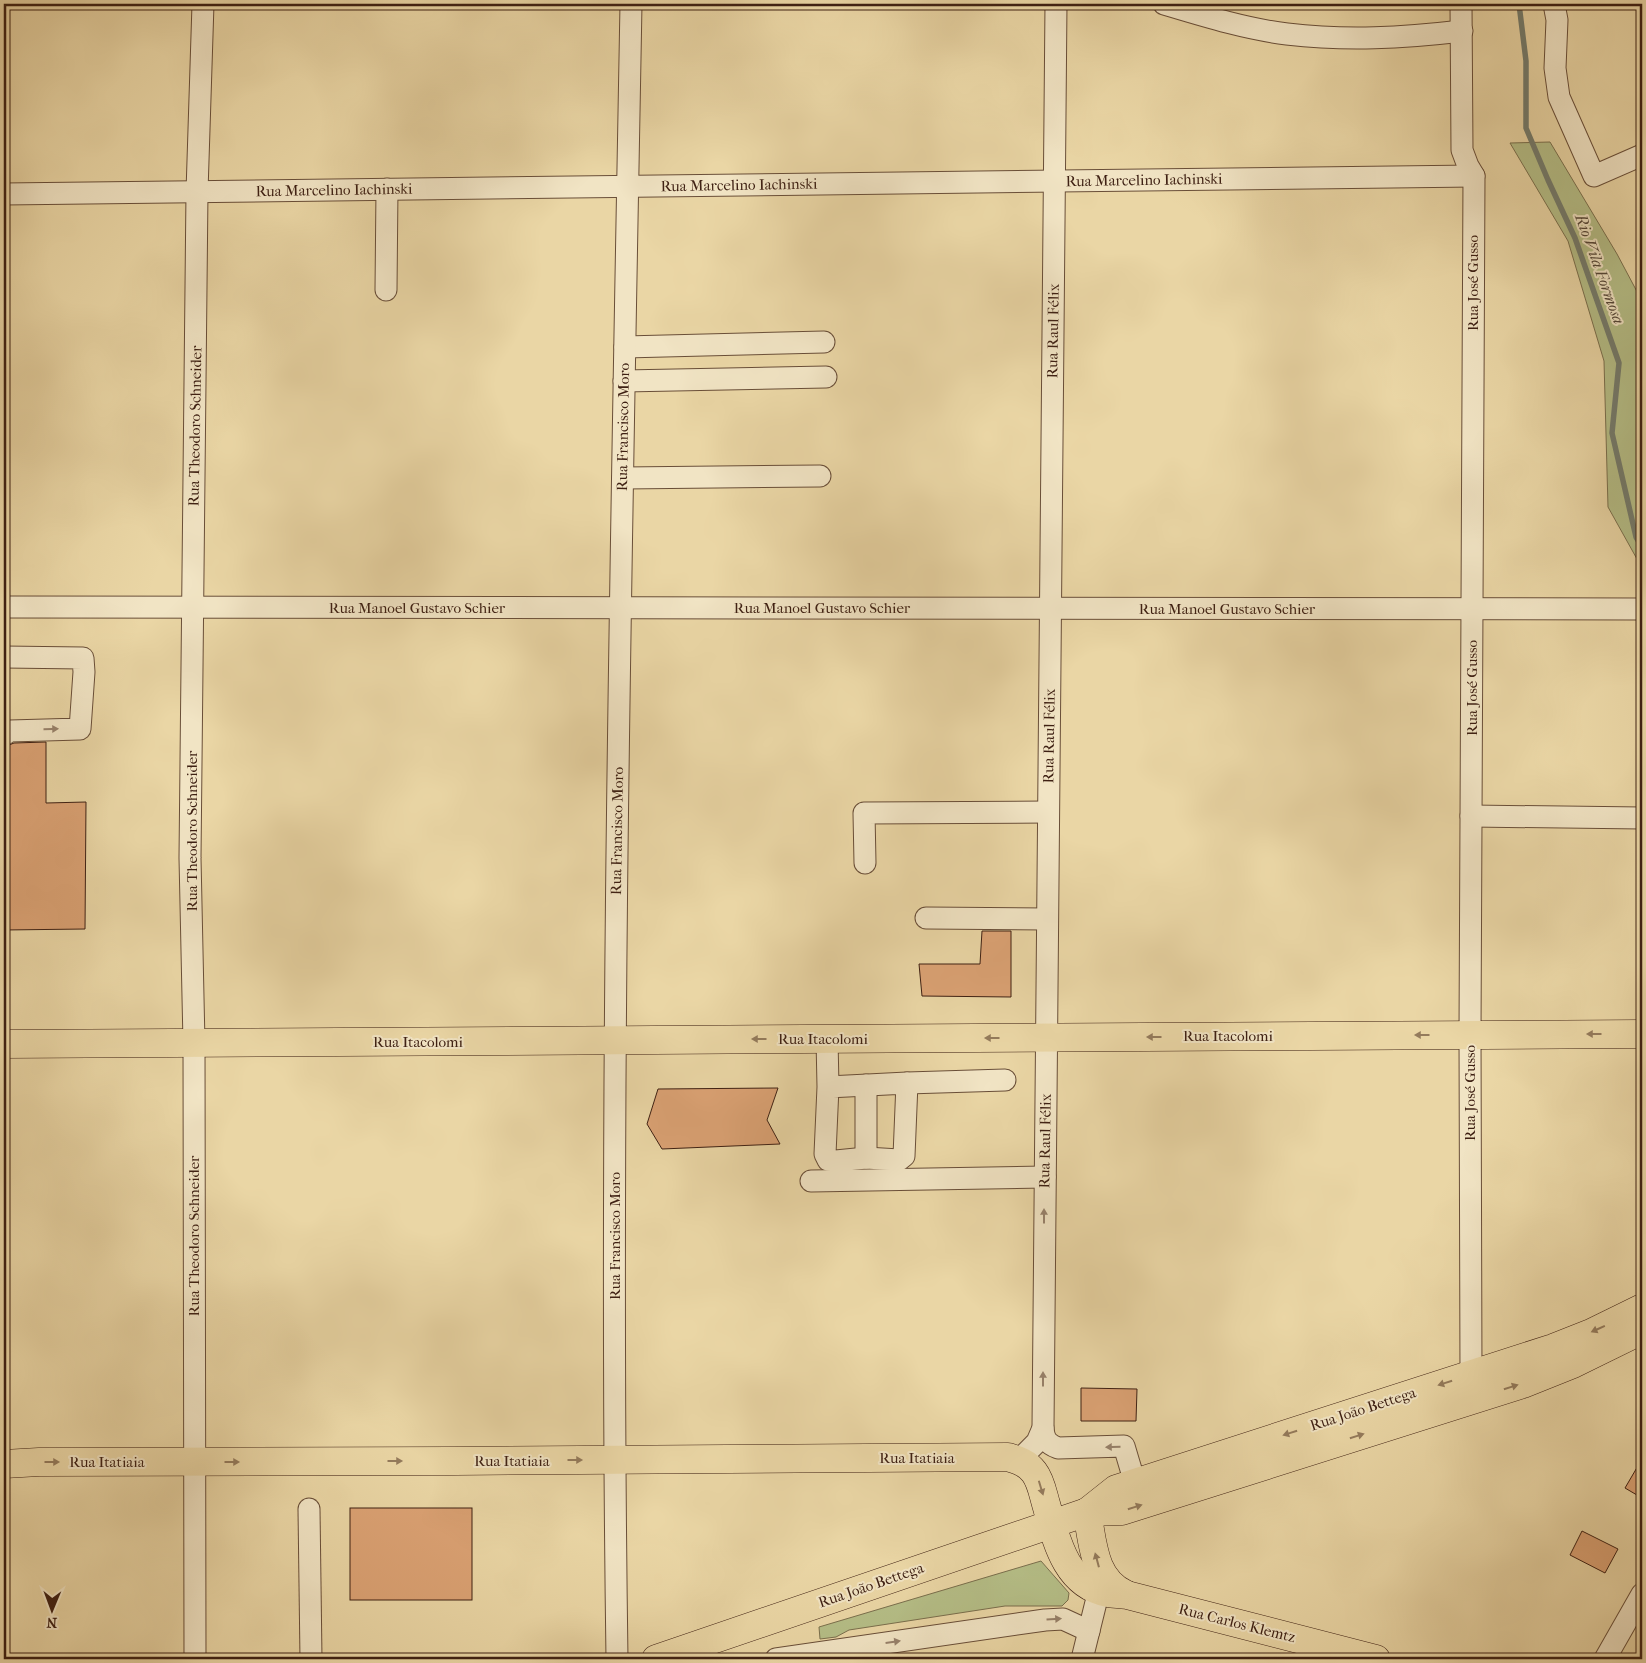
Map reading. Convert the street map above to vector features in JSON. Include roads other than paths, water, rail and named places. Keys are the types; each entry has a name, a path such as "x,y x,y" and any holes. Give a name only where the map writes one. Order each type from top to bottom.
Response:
{"main road":[{"name":"Rua Itacolomi","path":"4,1044 1642,1034"},
{"name":"Rua João Bettega","path":"1087,1512 1116,1489 1553,1348 1591,1333 1642,1308"},
{"name":"Rua João Bettega","path":"656,1659 1087,1512 1122,1511 1523,1384 1573,1364 1642,1330"},
{"name":"Rua Itatiaia","path":"4,1464 39,1462 998,1457 1019,1460"},
{"name":"Rua Carlos Klemtz","path":"1019,1460 1033,1471 1038,1478 1060,1553 1070,1568 1092,1588 1106,1593 1127,1595 1376,1659"},
{"name":"Rua Carlos Klemtz","path":"1087,1512 1097,1562 1101,1572 1112,1586 1127,1595"}],"street":[{"name":"Rua Theodoro Schneider","path":"195,1659 194,1043 190,858 197,192 203,4"},
{"name":"Rua Francisco Moro","path":"617,1659 614,1460 615,1040 620,608 631,4"},
{"name":"Rua Raul Félix","path":"1043,1428 1056,4"},
{"path":"1164,4 1244,26 1285,34 1374,39 1413,37 1462,31"},
{"name":"Rua José Gusso","path":"1461,4 1462,150 1474,176 1470,1034 1471,1375"},
{"path":"1554,4 1557,20 1555,68 1559,98 1594,176 1642,155"},
{"name":"Rua Marcelino Iachinski","path":"4,194 1474,176"},
{"path":"386,290 387,189"},
{"path":"625,347 824,342"},
{"path":"624,381 826,377"},
{"path":"623,478 820,476"},
{"name":"Rua Manoel Gustavo Schier","path":"4,607 1640,609"},
{"path":"4,657 83,658 84,672 80,729 10,731 4,735"},
{"path":"865,863 864,813 1048,812"},
{"path":"1471,816 1642,818"},
{"path":"926,918 1047,919"},
{"path":"827,1039 828,1087 825,1154 828,1160 836,1162 866,1158 899,1160 904,1156 907,1083"},
{"path":"828,1087 1005,1080"},
{"path":"866,1085 866,1158"},
{"path":"811,1180 1045,1177"},
{"path":"1019,1460 1037,1442 1043,1428"},
{"path":"1043,1428 1046,1441 1058,1448 1124,1446 1135,1483"},
{"path":"309,1509 312,1659"},
{"path":"1082,1659 1099,1590"},
{"path":"1605,1659 1642,1594"},
{"path":"776,1659 1045,1620 1063,1619 1089,1631"}],"waterway":[{"name":"Rio Vila Formosa","path":"1519,4 1526,61 1526,128 1575,238 1619,363 1612,433 1636,537 1642,547"}]}
